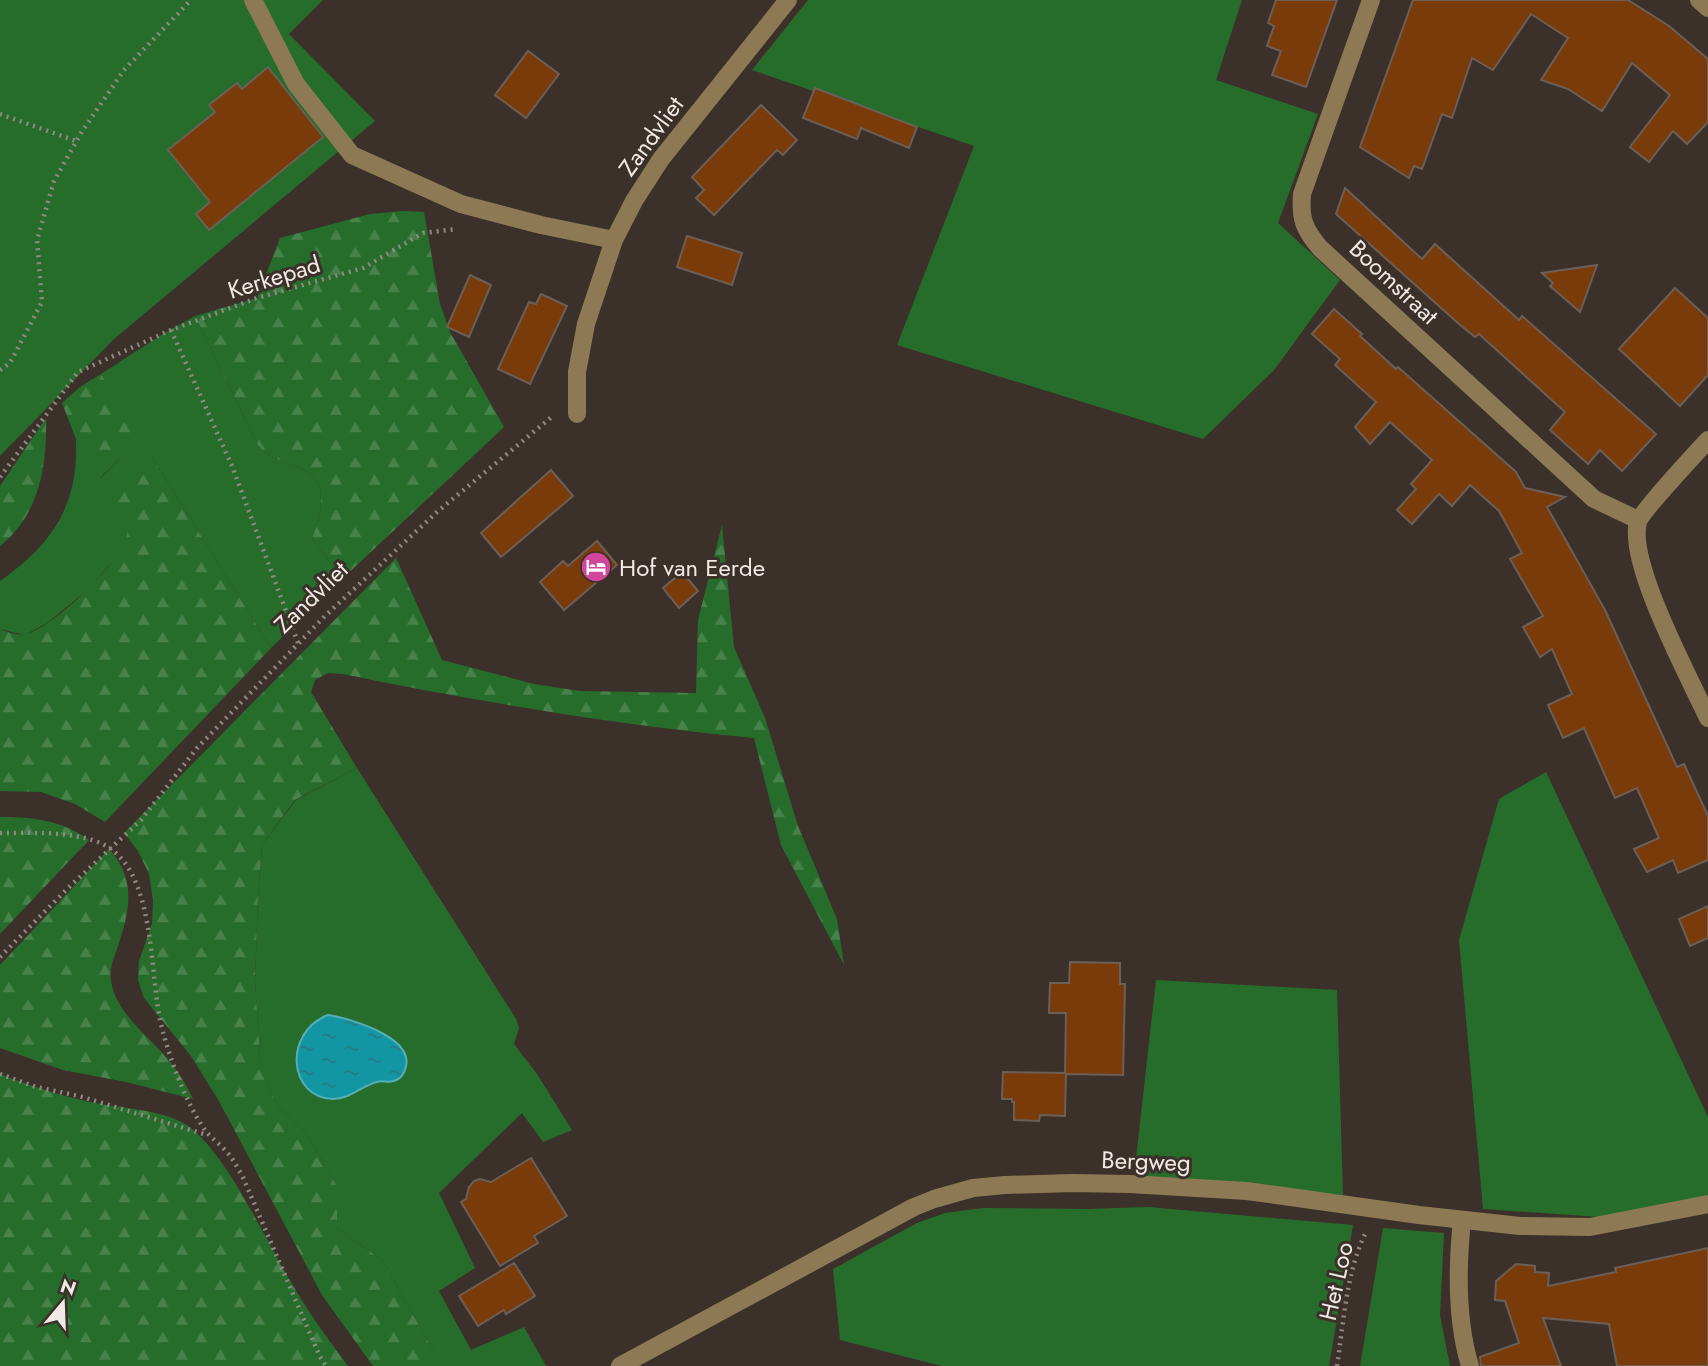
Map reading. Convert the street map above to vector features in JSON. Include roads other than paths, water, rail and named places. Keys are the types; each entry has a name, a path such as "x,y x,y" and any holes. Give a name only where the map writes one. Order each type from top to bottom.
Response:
{"street":[{"path":"254,0 296,84 352,155 461,204 541,225 614,240"},
{"name":"Zandvliet","path":"571,409 589,313 614,240 647,178 788,0"},
{"name":"Boomstraat","path":"1371,0 1302,194 1300,212 1306,232 1320,248 1594,499 1638,520"},
{"path":"1699,0 1708,8"},
{"path":"1708,440 1638,520 1638,550 1649,589 1708,718"},
{"name":"Bergweg","path":"620,1366 906,1211 934,1199 973,1188 1072,1183 1167,1185 1247,1191 1520,1226 1590,1227 1708,1204"},
{"path":"1462,1220 1458,1258 1463,1343 1470,1366"}],"water":[{"path":"328,1015 378,1031 400,1046 406,1056 402,1076 389,1082 379,1081 350,1095 333,1099 318,1096 307,1088 297,1063 298,1049 303,1035 313,1023"}],"place":[{"name":"Hof van Eerde","path":"596,567"}]}
